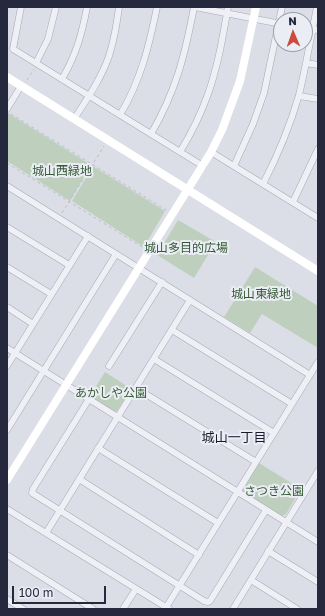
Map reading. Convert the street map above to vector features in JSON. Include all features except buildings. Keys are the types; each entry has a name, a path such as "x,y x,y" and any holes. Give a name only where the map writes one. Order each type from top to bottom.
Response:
{"street":[{"path":"21,7 13,49 203,166"},
{"path":"37,64 48,40 56,7"},
{"path":"62,79 79,44 87,7"},
{"path":"74,119 100,77 109,55 120,7"},
{"path":"120,115 130,98 141,72 150,42 157,7"},
{"path":"151,134 167,106 180,73 194,7 228,10 254,18 273,22"},
{"path":"7,480 211,152 222,130 240,81 256,7"},
{"path":"263,184 284,138 298,96 315,30 317,7"},
{"path":"180,152 190,136 208,96 218,60 228,10"},
{"path":"234,166 253,124 264,93 273,52"},
{"path":"306,63 318,65"},
{"path":"7,77 24,84 74,119 318,271"},
{"path":"7,110 24,84"},
{"path":"298,96 318,99"},
{"path":"293,202 318,149"},
{"path":"211,152 318,218"},
{"path":"7,186 310,375"},
{"path":"7,226 69,265"},
{"path":"7,366 88,236"},
{"path":"7,430 116,254"},
{"path":"7,267 51,294"},
{"path":"109,366 162,282"},
{"path":"46,533 190,300"},
{"path":"7,308 33,324"},
{"path":"172,330 292,404"},
{"path":"7,348 318,542"},
{"path":"154,359 274,434"},
{"path":"7,509 167,608 179,585 318,362"},
{"path":"136,388 256,462"},
{"path":"89,399 32,491 33,494 59,511 204,601 209,602 266,510"},
{"path":"98,448 218,523"},
{"path":"233,609 318,472"},
{"path":"79,479 199,554"},
{"path":"268,551 318,582"},
{"path":"7,555 93,609"},
{"path":"251,580 297,609"},
{"path":"123,609 136,589"},
{"path":"7,599 23,609"}],"path":[{"path":"24,84 37,64"},
{"path":"7,110 168,212"},
{"path":"59,218 105,144"},
{"path":"7,163 145,249"}],"green space":[{"name":"城山西緑地","path":"8,113 91,165 70,201 7,161"},
{"path":"93,166 165,211 144,247 72,201"},
{"name":"城山多目的広場","path":"178,220 216,242 194,278 157,255"},
{"name":"城山東緑地","path":"255,267 318,306 318,348 262,314 250,333 224,317"},
{"name":"あかしや公園","path":"105,372 130,388 130,391 117,411 114,411 90,396"},
{"name":"さつき公園","path":"259,463 301,489 286,514 282,516 243,490"}],"district":[{"name":"城山一丁目","path":"234,438"}]}
